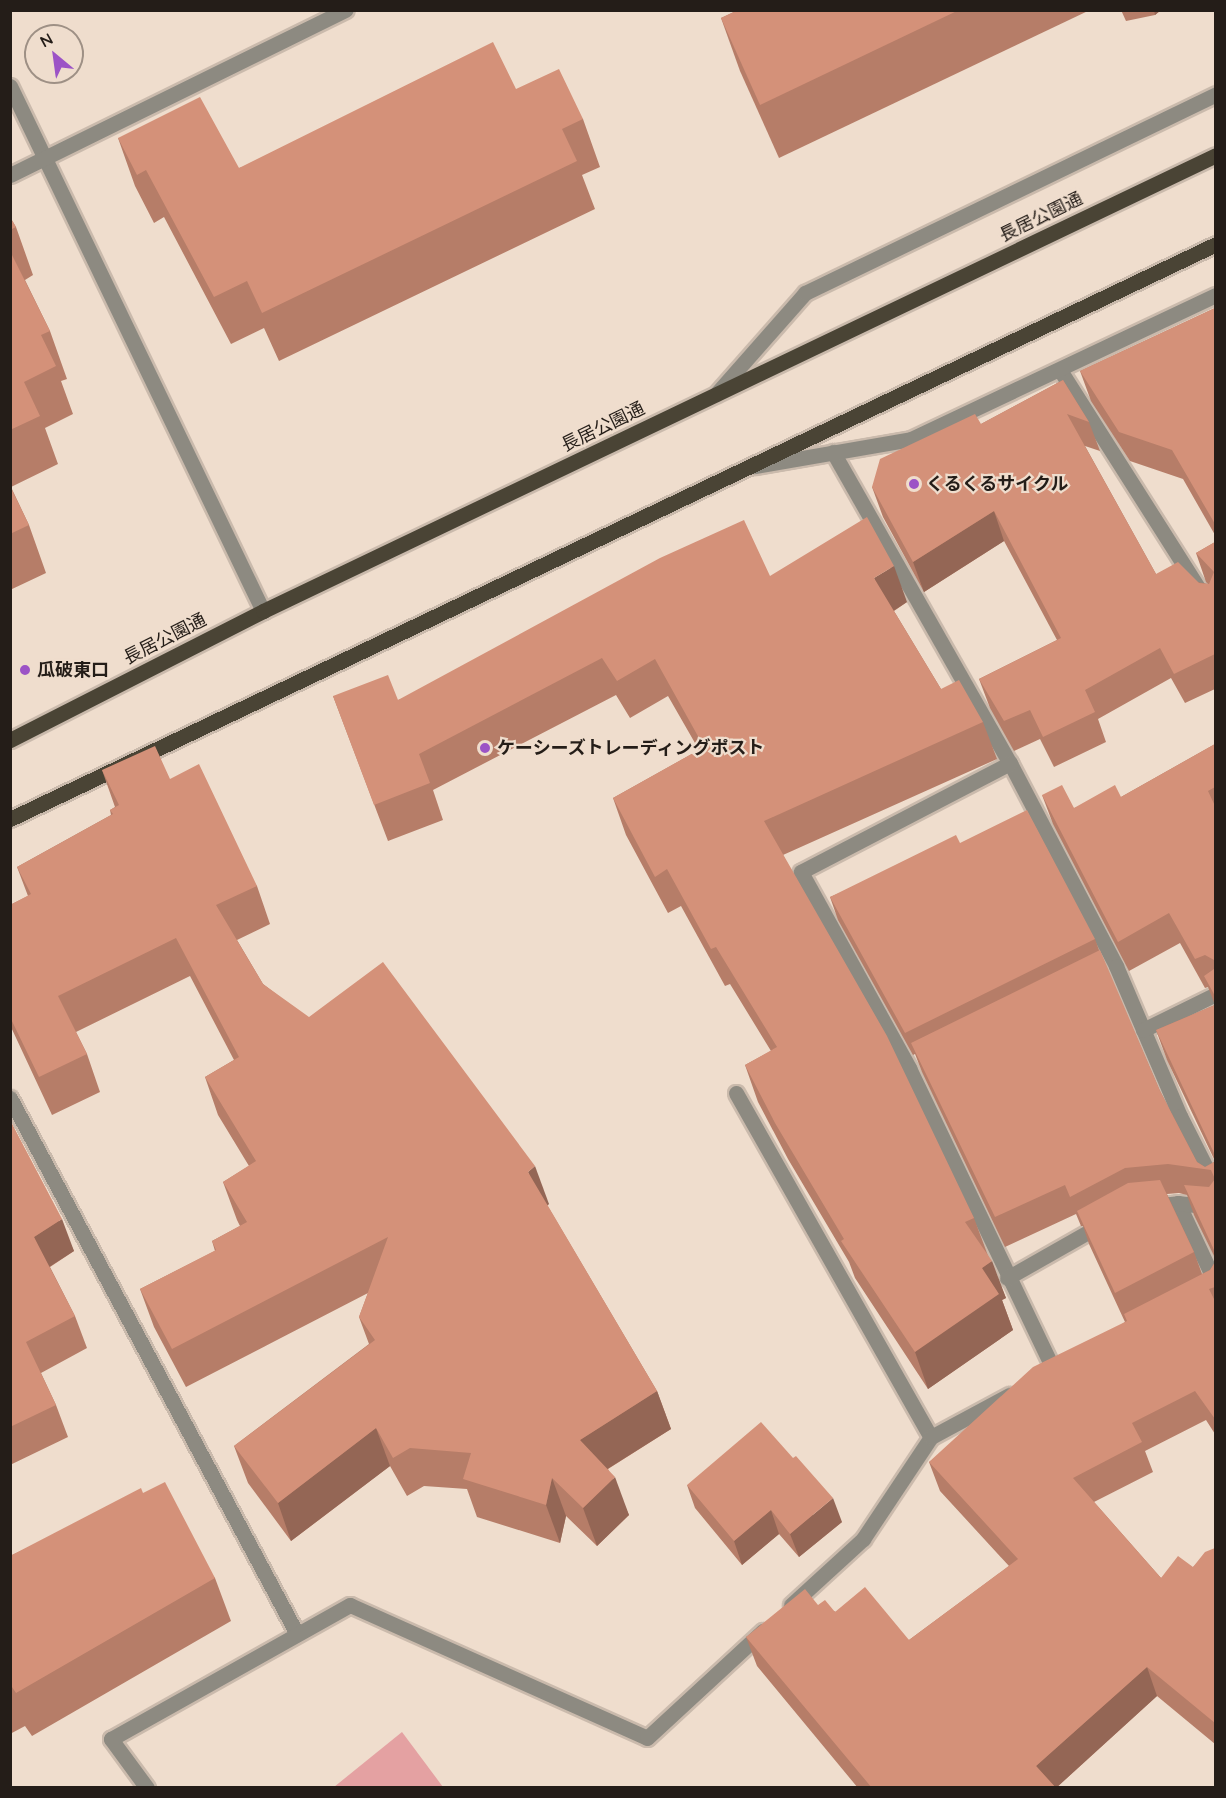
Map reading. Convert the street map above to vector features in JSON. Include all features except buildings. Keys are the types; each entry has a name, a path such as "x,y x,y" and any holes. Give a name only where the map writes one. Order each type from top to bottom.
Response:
{"main road":[{"name":"長居公園通","path":"10,740 263,611 1215,155"},
{"path":"10,819 1215,244"}],"street":[{"path":"10,175 346,10"},
{"path":"10,86 263,611"},
{"path":"716,394 805,293 1215,94"},
{"path":"746,468 911,439 1215,296"},
{"path":"1060,369 1201,592 1215,605"},
{"path":"833,453 1010,763 1143,1030 1215,1187"},
{"path":"1010,763 801,872 915,1065 1008,1278 1054,1371"},
{"path":"1143,1030 1215,994"},
{"path":"736,1093 931,1437"},
{"path":"10,1098 297,1632"},
{"path":"1137,1207 1178,1203 1215,1208"},
{"path":"1178,1203 1212,1290"},
{"path":"1008,1278 1117,1217"},
{"path":"147,1788 111,1739 297,1632 350,1605 647,1738 863,1539 931,1437 1023,1387"}],"shaded area":[{"path":"402,1732 443,1787 334,1787"}],"place":[{"name":"くるくるサイクル","path":"914,484"},
{"name":"瓜破東口","path":"25,670"},
{"name":"ケーシーズトレーディングポスト","path":"485,748"}]}
